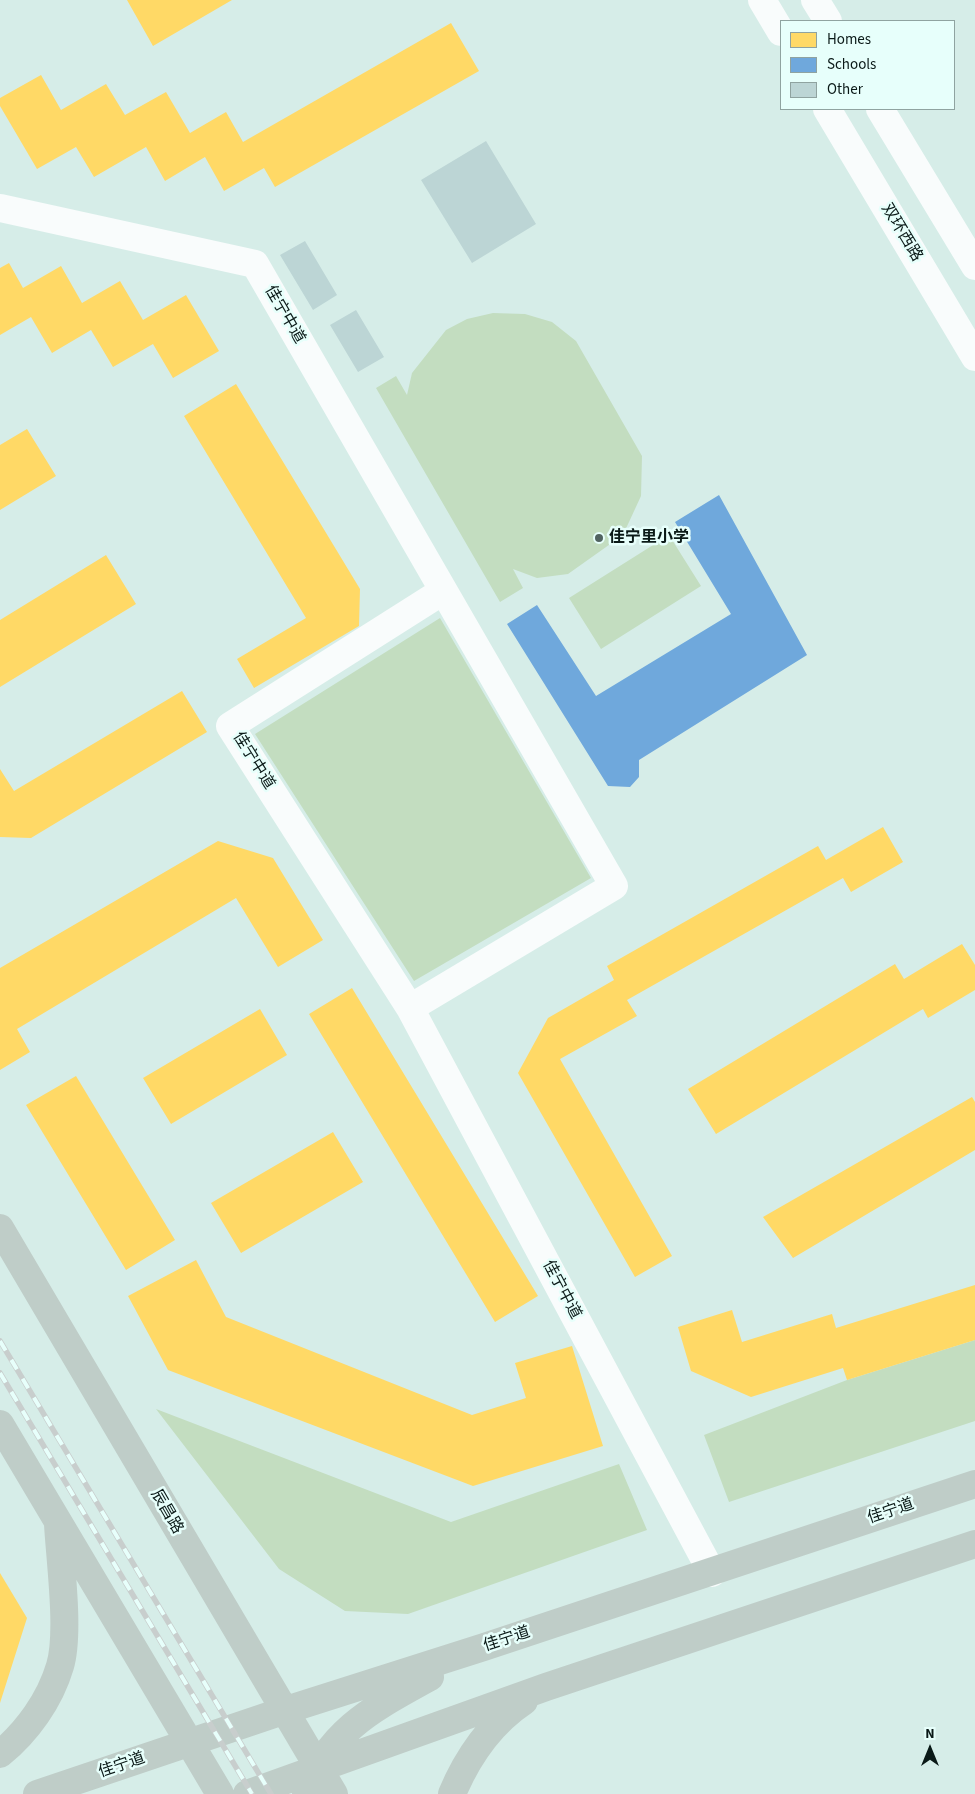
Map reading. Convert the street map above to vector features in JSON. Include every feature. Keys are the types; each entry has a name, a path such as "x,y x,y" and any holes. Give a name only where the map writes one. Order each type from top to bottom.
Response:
{"main road":[{"name":"辰昌路","path":"0,1228 283,1711 334,1794"},
{"path":"0,1424 220,1794"},
{"name":"佳宁道","path":"38,1794 189,1742 712,1573 975,1484"},
{"path":"0,1754 42,1708 61,1665 64,1641 58,1520"},
{"path":"247,1794 546,1687 975,1544"},
{"path":"306,1794 318,1767 344,1732 373,1708 484,1647"},
{"path":"452,1794 462,1770 496,1725 516,1706 546,1687"}],"street":[{"path":"762,0 780,30"},
{"path":"815,0 827,20"},
{"name":"双环西路","path":"828,110 975,357"},
{"path":"881,110 975,266"},
{"name":"佳宁中道","path":"0,208 254,264 614,886 410,1008"},
{"name":"佳宁中道","path":"443,591 230,726 410,1008 712,1573"}],"green space":[{"path":"493,313 525,314 552,322 576,341 642,456 641,496 623,535 568,574 537,578 513,569 523,588 500,602 376,388 396,376 407,395 412,373 446,330 467,319"},
{"path":"669,535 701,586 601,649 569,598"},
{"path":"440,618 591,878 414,981 255,734"},
{"path":"975,1340 975,1421 729,1502 704,1435 847,1380"},
{"path":"156,1409 451,1522 619,1464 647,1530 408,1614 345,1611 279,1569"}],"building: Homes":[{"path":"127,0 232,0 153,46"},
{"path":"451,23 479,71 275,187 264,168 224,191 205,157 165,181 146,147 94,177 76,147 37,169 0,106 0,98 41,75 61,110 106,84 125,115 166,92 190,133 226,112 243,142"},
{"path":"9,263 23,288 61,266 82,303 120,281 143,320 186,295 219,351 173,378 153,344 113,367 91,330 52,353 31,317 0,335 0,268"},
{"path":"236,384 360,589 359,626 254,688 237,659 306,618 184,416"},
{"path":"27,429 56,476 0,510 0,445"},
{"path":"106,555 136,604 0,687 0,620"},
{"path":"182,691 207,732 31,838 0,837 0,769 14,791"},
{"path":"883,827 903,862 851,892 843,878 627,1000 637,1016 560,1059 672,1256 635,1277 518,1073 548,1018 614,980 607,966 818,846 826,860"},
{"path":"218,841 273,858 323,940 278,967 236,898 17,1029 30,1052 0,1070 0,968"},
{"path":"962,944 975,965 975,990 928,1018 923,1009 716,1134 688,1089 895,964 904,979"},
{"path":"352,988 538,1296 495,1322 309,1014"},
{"path":"260,1009 287,1055 171,1124 143,1078"},
{"path":"76,1076 175,1240 126,1270 26,1105"},
{"path":"972,1097 975,1102 975,1150 793,1258 763,1217"},
{"path":"333,1132 363,1182 241,1253 211,1203"},
{"path":"196,1260 226,1317 472,1415 526,1398 515,1363 572,1346 603,1446 473,1486 168,1370 128,1296"},
{"path":"975,1285 975,1340 847,1380 843,1368 751,1397 691,1371 678,1327 732,1310 742,1342 832,1314 836,1328"},
{"path":"0,1573 27,1618 0,1703"}],"building: Schools":[{"path":"719,495 807,655 639,760 639,777 630,787 608,786 507,624 537,605 596,696 731,614 675,522"}],"building: Other":[{"path":"486,141 536,224 472,263 421,180"},
{"path":"305,241 337,295 313,310 280,255"},
{"path":"356,310 384,357 358,372 330,325"}],"railway":[{"path":"0,1341 271,1794"},
{"path":"0,1373 252,1794"}],"place":[{"name":"佳宁里小学","path":"599,538"}]}
